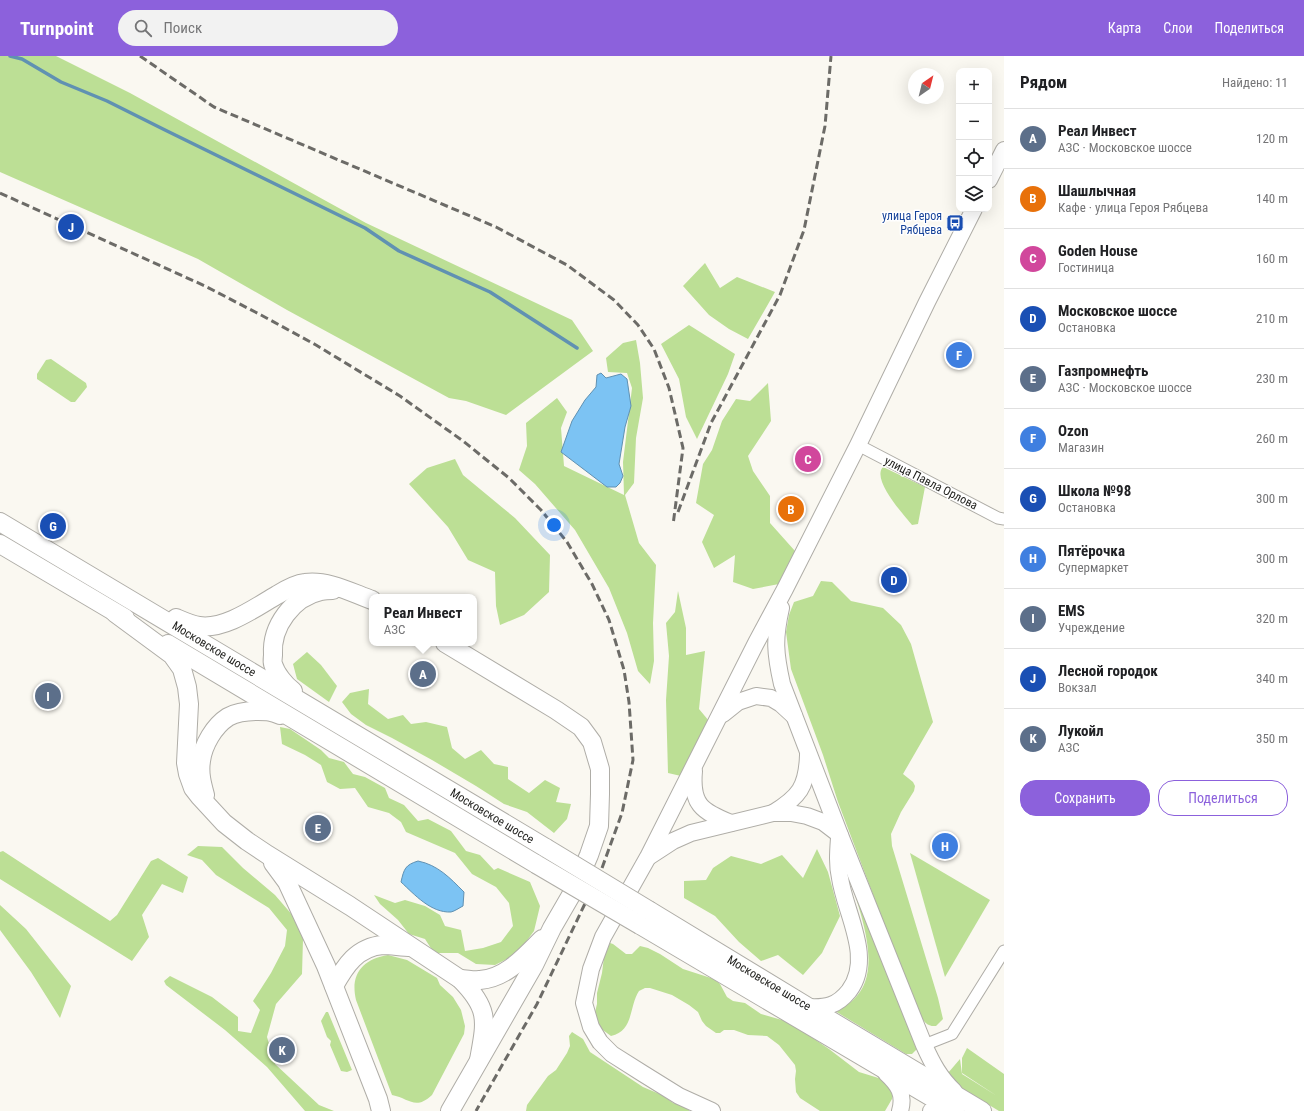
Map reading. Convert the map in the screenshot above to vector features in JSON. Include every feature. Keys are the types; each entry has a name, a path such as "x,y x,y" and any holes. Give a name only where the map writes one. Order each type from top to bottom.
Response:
{"main road":[{"path":"991,176 1004,150"},
{"path":"712,1111 674,1093 612,1054 600,1042 591,1027 584,1003 591,968 603,937 648,858 858,445 972,212"},
{"name":"Московское шоссе","path":"0,522 546,848 808,1007 959,1105"},
{"name":"Московское шоссе","path":"0,544 536,864 874,1062 959,1105 982,1111"},
{"path":"124,596 179,620 199,626 209,626 229,622 288,589 304,583 320,582 369,599"},
{"path":"320,713 291,690 279,676 273,664 272,646 275,634 282,619 292,606 305,597 321,591 343,589"},
{"path":"785,589 777,626 776,646 776,660 782,684 840,835 924,1045 933,1066 959,1105"},
{"path":"115,612 172,655 182,669 187,687 188,698 186,763 193,788 200,797 224,823 247,841 460,978 473,992 483,1010 485,1027 479,1060"},
{"path":"450,646 556,710 581,727 592,742 600,769 599,826 589,855 574,890 552,928 534,965 450,1111"},
{"path":"718,719 738,702 756,696 771,698 781,704 796,719"},
{"path":"207,803 200,777 201,761 214,730 228,717 246,711 271,711 308,727"},
{"path":"773,813 797,795 808,772 808,751"},
{"path":"694,767 693,784 695,797 702,808 714,816 731,823"},
{"path":"648,858 673,841 692,833 773,813 791,813 807,816 822,822 840,835"},
{"path":"808,1007 824,1008 837,1002 853,985 858,973 859,954 855,932 840,879 838,857 840,835"},
{"path":"268,855 290,888 317,946 380,1105 395,1111"},
{"path":"460,978 479,980 496,977 514,966 552,928"},
{"path":"334,986 345,967 355,956 368,948 382,945 412,948"},
{"path":"874,1062 895,1080 901,1092 902,1105 900,1111"},
{"path":"436,1111 461,1093"},
{"path":"931,1111 947,1111"}],"street":[{"name":"улица Павла Орлова","path":"858,445 1004,520"},
{"path":"924,1045 952,1034 1004,950"}],"green space":[{"path":"0,56 56,56 130,93 366,223 572,320 593,351 506,415 466,401 449,398 287,310 198,259 0,172"},
{"path":"705,263 720,288 737,277 775,292 748,339 729,329 709,315 683,286"},
{"path":"689,325 735,354 728,374 697,439 686,417 679,379 661,344"},
{"path":"636,340 640,363 643,398 636,438 634,483 625,495 639,543 656,565 653,623 654,661 650,684 638,671 627,633 609,588 575,530 535,484 519,470 527,446 526,423 557,398 567,412 561,428 564,466 624,495 623,462 632,388 627,373 608,372 606,358 623,343"},
{"path":"51,359 86,383 87,387 75,402 71,402 37,379 37,374 46,360"},
{"path":"768,383 771,421 748,456 753,471 770,496 770,523 795,551 779,584 753,589 733,582 735,555 714,568 702,542 714,515 696,503 703,464 712,450 722,421 736,399 750,401"},
{"path":"455,459 463,475 515,518 550,555 549,592 524,615 500,625 496,606 495,572 468,560 448,527 409,484 427,468"},
{"path":"883,467 925,487 918,524 912,525 890,497 881,480 880,473"},
{"path":"821,581 832,582 851,601 883,608 901,625 911,644 933,722 903,774 913,782 915,786 914,791 901,812 891,834 892,846 943,1019 936,1026 927,1024 917,1011 838,802 823,755 791,669 786,632 789,615 794,602 813,596"},
{"path":"678,591 686,628 686,655 705,651 699,709 709,721 681,776 668,773 666,700 669,656 666,623 675,612"},
{"path":"307,652 321,665 337,686 329,702 297,679 293,664"},
{"path":"369,689 368,704 388,719 403,715 411,724 426,722 447,727 452,748 465,759 481,750 494,764 508,767 508,779 529,793 545,780 560,788 556,802 571,804 567,819 554,833 527,812 504,804 432,760 366,725 351,714 342,702 350,693"},
{"path":"280,727 290,729 321,750 329,758 344,762 353,774 365,777 385,788 389,798 404,805 418,821 428,819 451,831 466,851 480,855 494,870 498,868 530,882 540,906 534,931 517,954 495,965 476,964 458,953 434,953 425,939 409,934 398,920 380,904 374,895 395,903 405,900 425,906 440,915 445,926 461,930 465,951 483,948 501,942 513,926 509,903 496,887 472,874 455,853 406,832 401,822 389,813 368,807 355,788 340,789 327,782 321,765 305,755 282,744"},
{"path":"198,846 222,847 243,868 275,895 294,917 303,939 302,974 276,1004 267,1037 275,1064 319,1105 334,1111 305,1111 267,1067 225,1030 166,985 164,981 170,976 212,997 238,1017 238,1031 251,1033 260,1010 253,1001 271,973 285,946 287,930 269,908 216,875 202,860 187,855"},
{"path":"817,849 828,872 840,916 822,953 803,975 778,955 761,961 739,942 715,916 684,898 684,881 706,880 713,868 731,856 761,864 782,855 803,878"},
{"path":"3,851 110,921 117,915 151,861 158,858 188,877 183,893 162,884 142,915 149,937 132,961 0,879 0,852"},
{"path":"910,853 990,900 945,977"},
{"path":"850,878 917,1044 916,1050 912,1054 906,1054 835,1011 853,1000 862,988 867,974 867,941"},
{"path":"0,905 26,929 71,986 60,1018 31,972 0,930"},
{"path":"610,943 626,954 632,954 640,946 648,948 683,969 714,979 720,984 727,997 733,1001 745,1003 761,1014 789,1022 829,1049 859,1072 885,1080 894,1090 892,1099 885,1111 820,1111 800,1098 796,1092 795,1065 779,1045 767,1036 748,1035 734,1030 724,1030 720,1033 716,1033 706,1026 698,1012 689,1005 672,995 650,988 645,988 639,991 624,1029 611,1036 600,1028 594,1016 604,957"},
{"path":"388,955 407,960 437,978 440,985 453,997 461,1010 465,1026 464,1034 432,1095 421,1102 416,1103 392,1095 356,1000 355,983 360,970 371,960"},
{"path":"326,1012 328,1012 352,1070 347,1072 341,1071 330,1045 331,1041 327,1037 321,1021"},
{"path":"572,1032 583,1039 590,1052 643,1087 662,1095 673,1103 683,1106 690,1111 526,1111 527,1105 548,1076 556,1070 567,1053 570,1046 569,1036"},
{"path":"967,1048 1004,1074 1004,1111 999,1111 951,1082 948,1073 960,1059 962,1074 997,1096 962,1073 962,1058"}],"water":[{"path":"601,373 606,378 621,374 627,379 631,406 625,427 619,464 623,476 620,483 616,487 607,487 561,452 572,421 585,400 596,387 597,375"},
{"path":"418,861 438,869 449,877 464,892 463,906 451,912 437,910 424,902 401,882 406,868 410,864"}],"waterway":[{"path":"10,56 22,59 61,82 107,101 365,228 399,251 490,292 577,348"}],"railway":[{"path":"140,56 214,107 496,227 567,265 614,300 638,325 654,349 669,388 683,448 673,525"},
{"path":"678,512 711,423 780,295 804,230 825,126 831,56"},
{"path":"0,193 205,286 316,345 400,396 463,441 509,478 541,510 567,542 592,584 609,620 624,670 629,702 633,760 622,813 602,868 537,1004 476,1111"}],"place":[{"name":"улица Героя Рябцева","path":"955,223"},
{"name":"Лесной городок","path":"71,227"},
{"name":"Ozon","path":"959,355"},
{"name":"Goden House","path":"808,459"},
{"name":"Шашлычная","path":"791,509"},
{"name":"Школа №98","path":"53,526"},
{"name":"Московское шоссе","path":"894,580"},
{"name":"Реал Инвест","path":"423,674"},
{"name":"EMS","path":"48,696"},
{"name":"Газпромнефть","path":"318,828"},
{"name":"Пятёрочка","path":"945,846"},
{"name":"Лукойл","path":"282,1050"}]}
